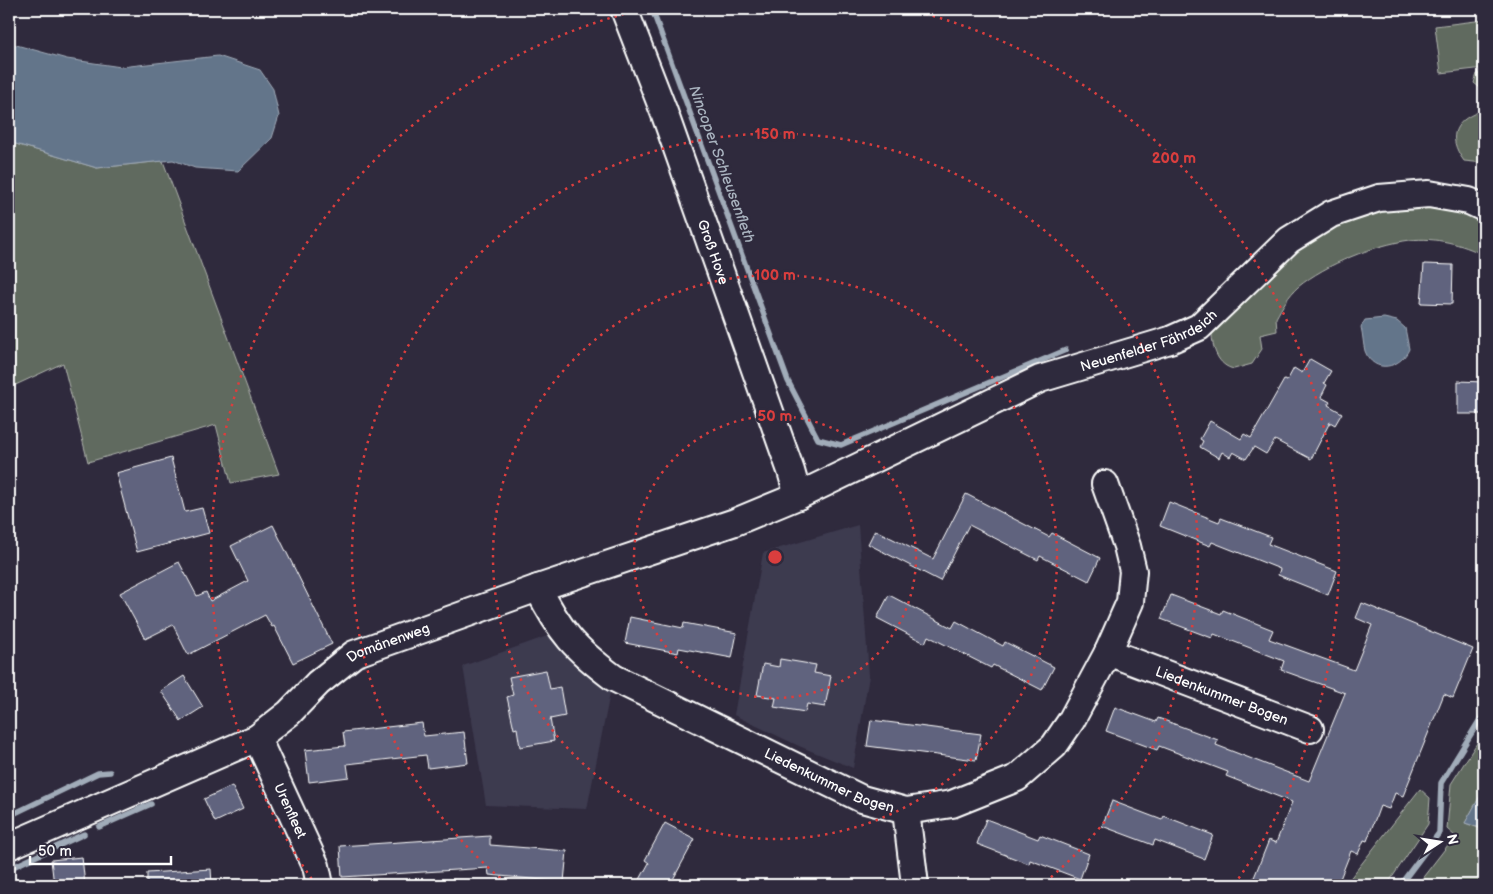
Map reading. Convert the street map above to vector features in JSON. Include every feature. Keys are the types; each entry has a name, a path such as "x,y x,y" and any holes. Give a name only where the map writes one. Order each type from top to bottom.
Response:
{"street":[{"name":"Groß Hove","path":"624,9 664,112 791,470 798,496"},
{"name":"Neuenfelder Fährdeich","path":"798,496 1040,379 1170,340 1199,327 1289,240 1331,214 1379,198 1428,194 1469,201 1484,208"},
{"name":"Liedenkummer Bogen","path":"538,588 555,622 583,655 614,678 862,798 906,811 952,804 1017,778 1054,746 1074,715 1108,652 1130,602 1133,572 1127,546 1105,484"},
{"name":"Domänenweg","path":"9,846 257,738 289,713 318,683 354,654 538,588 735,522 798,496"},
{"name":"Liedenkummer Bogen","path":"1108,652 1310,729"},
{"name":"Urenfleet","path":"257,738 316,866 320,885"},
{"path":"906,811 915,885"}],"shaded area":[{"path":"858,525 869,676 853,768 799,746 734,715 763,553"},
{"path":"553,634 611,688 587,809 486,805 463,666"}],"green space":[{"path":"1484,20 1484,68 1441,73 1435,26"},
{"path":"1477,74 1484,74 1484,91 1474,83"},
{"path":"1484,110 1484,163 1464,161 1455,143 1456,129 1466,118"},
{"path":"9,142 97,168 163,161 279,474 231,483 216,425 88,462 63,363 9,388"},
{"path":"1449,206 1484,219 1484,255 1448,242 1419,239 1381,246 1366,251 1336,263 1298,287 1286,301 1276,318 1277,331 1260,335 1262,349 1252,364 1234,369 1224,364 1217,356 1213,345 1212,333 1297,245 1375,207"},
{"path":"1484,732 1484,789 1465,823 1484,830 1484,885 1417,885 1455,836 1447,829 1451,784"},
{"path":"1420,789 1430,798 1428,824 1387,885 1345,885"}],"water":[{"path":"9,43 67,59 121,67 218,56 260,70 273,89 279,116 272,138 238,171 195,168 173,160 97,168 9,142"},
{"path":"1384,318 1397,321 1405,328 1409,349 1400,361 1387,366 1381,366 1369,359 1365,351 1361,327 1365,320"},
{"path":"1484,789 1484,829 1465,823"}],"building":[{"path":"1424,264 1453,265 1452,304 1421,303"},
{"path":"1310,359 1331,371 1324,383 1327,385 1321,397 1330,402 1328,405 1342,413 1335,425 1330,422 1311,459 1275,440 1266,454 1254,447 1246,459 1233,452 1230,457 1222,452 1219,458 1200,447 1203,441 1200,439 1210,421 1241,439 1244,434 1251,438 1284,380 1287,381 1294,368 1302,373"},
{"path":"1458,381 1484,382 1484,414 1458,414"},
{"path":"171,458 185,512 202,508 209,533 137,552 116,473"},
{"path":"966,494 1049,537 1052,533 1100,558 1089,581 1040,556 1038,560 969,525 940,581 868,544 875,530 933,559"},
{"path":"1169,502 1219,522 1221,518 1271,537 1268,544 1337,571 1328,595 1278,575 1280,569 1212,542 1210,546 1160,526"},
{"path":"273,525 332,644 293,663 274,626 272,627 265,615 188,655 173,625 145,639 120,593 179,562 197,596 206,592 210,601 248,581 231,546"},
{"path":"889,595 952,628 956,621 1003,646 1005,642 1054,667 1042,690 993,665 991,668 928,636 925,643 877,618"},
{"path":"1171,595 1221,614 1223,610 1273,630 1269,639 1354,670 1372,625 1356,618 1362,603 1473,649 1453,698 1444,694 1403,796 1395,793 1389,809 1380,806 1367,841 1364,840 1358,854 1351,851 1338,884 1331,881 1329,885 1251,885 1269,840 1276,843 1292,802 1226,776 1228,772 1159,746 1157,750 1106,731 1115,707 1156,722 1158,718 1218,740 1216,745 1309,781 1345,693 1281,670 1284,661 1214,634 1212,638 1161,619"},
{"path":"630,617 683,628 684,623 737,633 732,658 679,648 678,653 625,643"},
{"path":"780,659 816,665 814,673 831,676 825,707 807,704 805,712 774,707 776,698 757,695 763,664 779,667"},
{"path":"546,670 550,689 560,687 565,716 550,719 554,741 520,747 517,728 514,729 507,697 513,695 509,677"},
{"path":"184,676 203,707 181,721 161,691"},
{"path":"871,720 981,734 976,760 867,746"},
{"path":"422,723 424,736 464,732 468,763 428,768 426,755 347,764 349,777 309,782 305,750 345,746 343,732"},
{"path":"232,786 243,809 215,822 204,799"},
{"path":"1112,801 1162,820 1164,816 1213,835 1204,859 1155,840 1153,845 1102,826"},
{"path":"986,819 1038,839 1040,835 1089,854 1080,879 1030,860 1029,864 977,844"},
{"path":"665,823 695,839 670,885 637,885 649,863 645,860"},
{"path":"490,836 490,845 567,851 564,882 489,875 488,868 342,877 340,846"},
{"path":"82,857 85,885 54,885 51,860"},
{"path":"211,869 212,885 147,885 147,873"}],"waterway":[{"name":"Nincoper Schleusenfleth","path":"652,9 788,381 818,439 841,445 1066,350"},
{"path":"1400,885 1439,833 1441,783 1484,713"},
{"path":"9,816 98,773 110,772"},
{"path":"99,827 151,804"},
{"path":"15,866 84,834"}]}
